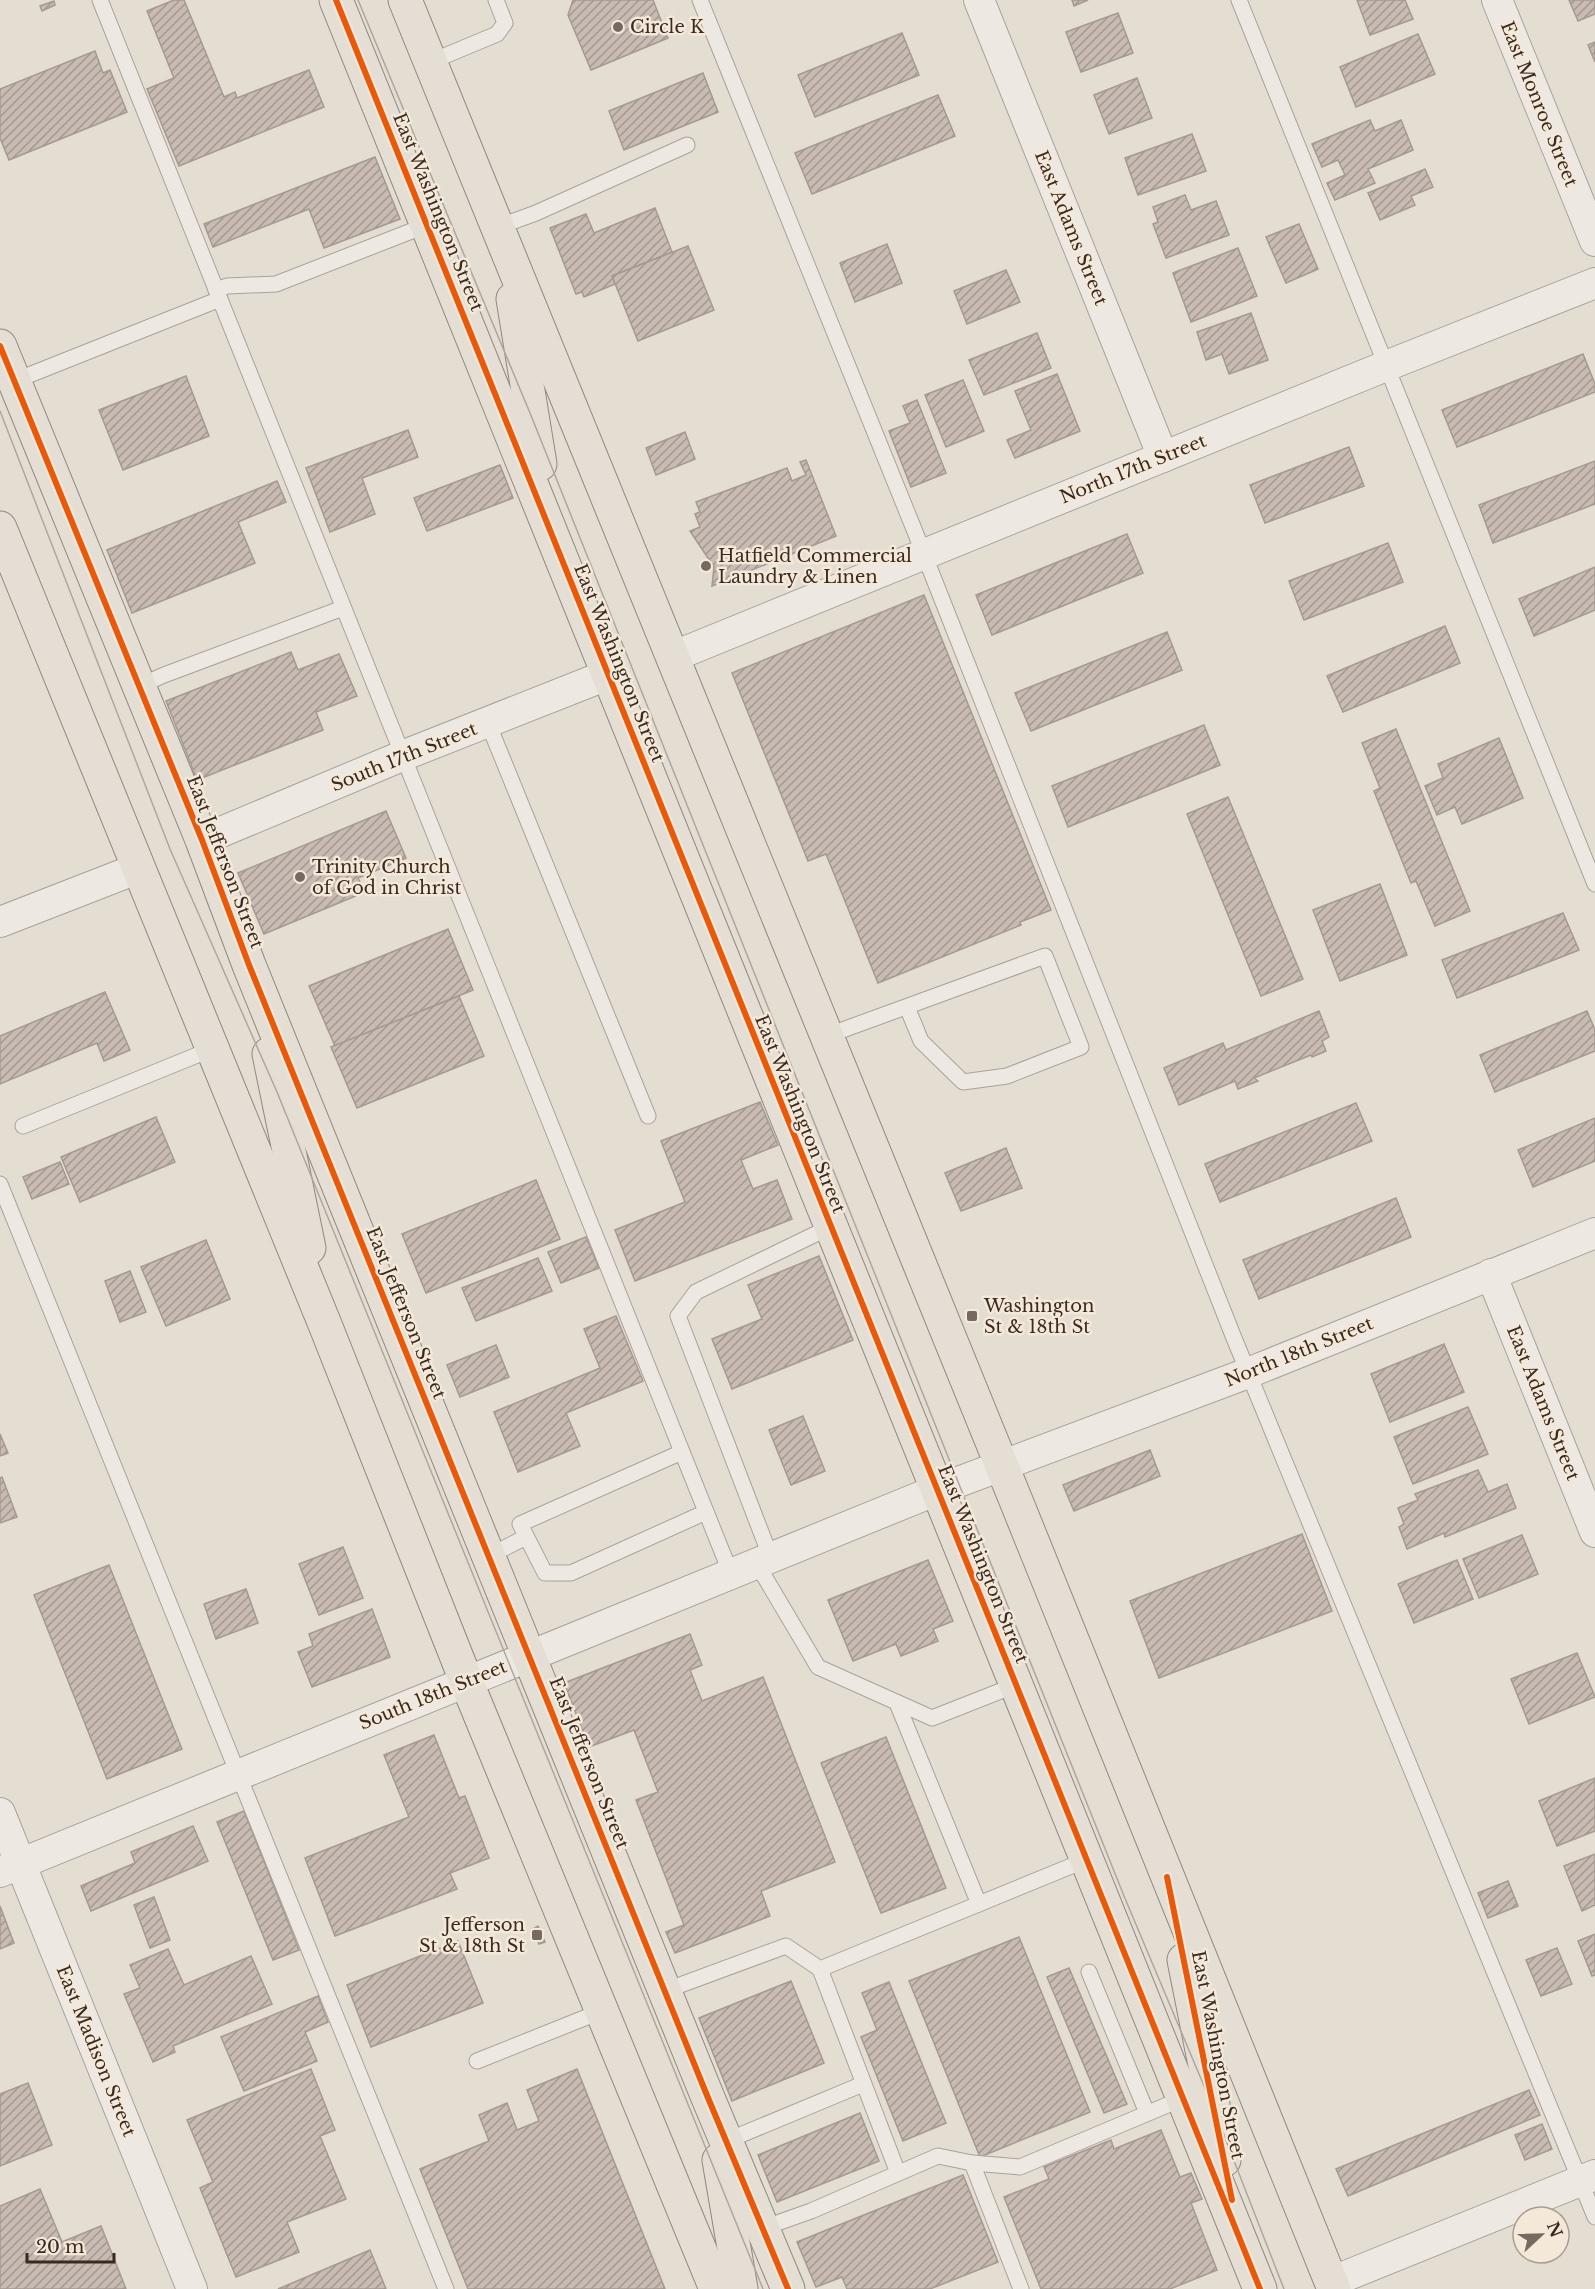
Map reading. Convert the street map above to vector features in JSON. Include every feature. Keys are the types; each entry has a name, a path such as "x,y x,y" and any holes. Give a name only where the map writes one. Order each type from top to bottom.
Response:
{"main road":[{"name":"East Washington Street","path":"336,0 1260,2289"},
{"name":"East Washington Street","path":"405,0 1332,2285"},
{"path":"501,234 530,413 556,548"},
{"name":"East Jefferson Street","path":"0,346 202,840 249,965 705,2093 788,2289"},
{"name":"East Jefferson Street","path":"0,528 326,1327 467,1683 716,2289"},
{"name":"East Jefferson Street","path":"249,965 326,1327"},
{"name":"East Washington Street","path":"1167,1877 1240,2238"},
{"name":"East Jefferson Street","path":"705,2093 726,2195 741,2289"}],"street":[{"name":"East Adams Street","path":"979,0 1163,457"},
{"name":"East Monroe Street","path":"1497,0 1595,241"},
{"name":"North 17th Street","path":"672,657 1595,283"},
{"name":"South 17th Street","path":"202,840 402,756 607,675"},
{"path":"0,922 139,868"},
{"name":"North 18th Street","path":"1001,1466 1248,1373 1595,1233"},
{"name":"East Adams Street","path":"1491,1274 1595,1532"},
{"name":"South 18th Street","path":"10,1867 1001,1466"},
{"name":"East Madison Street","path":"0,1813 10,1867 192,2289"},
{"path":"1332,2285 1588,2178"}],"lane":[{"path":"100,0 706,1512 753,1565 818,1667 932,1718 1016,1685"},
{"path":"430,62 497,34 505,23 496,0"},
{"path":"700,0 924,554 1248,1373 1588,2178 1595,2217"},
{"path":"1239,0 1595,884"},
{"path":"501,234 536,213 687,145"},
{"path":"14,381 218,295 227,286 276,284 427,225"},
{"path":"139,686 343,608"},
{"path":"488,723 648,1116"},
{"path":"826,1036 1046,956 1081,1047 1008,1076 963,1082 921,1041 907,1007"},
{"path":"23,1126 212,1049"},
{"path":"0,1184 446,2289"},
{"path":"753,1565 678,1316 696,1292 830,1227"},
{"path":"682,1452 520,1524 545,1573 571,1573 706,1512"},
{"path":"489,1556 526,1537"},
{"path":"897,1703 978,1904"},
{"path":"820,1969 1086,1860"},
{"path":"664,1991 786,1946 820,1969 898,2173"},
{"path":"1089,1972 1147,2113"},
{"path":"477,2061 602,2011"},
{"path":"726,2141 863,2084"},
{"path":"763,2228 811,2211 938,2156 972,2163 1020,2167 1184,2098"},
{"path":"972,2163 1021,2289"}],"building":[{"path":"174,0 184,0 224,97 235,92 237,98 309,70 324,107 179,166 147,89 174,78 147,11"},
{"name":"Circle K","path":"573,0 653,0 668,38 591,70 568,15"},
{"path":"1072,0 1088,0 1074,6"},
{"path":"1357,0 1405,0 1413,19 1370,35"},
{"path":"1569,0 1595,0 1595,14 1578,21"},
{"path":"54,1 55,5 42,11 40,6"},
{"path":"1118,13 1133,53 1081,72 1066,32"},
{"path":"902,33 919,75 815,117 798,75"},
{"path":"1418,34 1435,74 1356,107 1340,67"},
{"path":"1595,42 1595,62 1588,45"},
{"path":"95,51 103,73 110,70 127,112 9,160 0,138 0,89"},
{"path":"703,73 718,112 624,150 609,111"},
{"path":"1137,78 1152,118 1109,134 1094,95"},
{"path":"938,95 955,136 812,194 795,153"},
{"path":"1370,120 1375,131 1401,120 1413,150 1368,169 1375,183 1335,200 1327,183 1345,175 1338,160 1322,167 1312,144"},
{"path":"1192,134 1206,171 1138,195 1125,158"},
{"path":"375,157 400,219 324,248 309,209 213,247 204,224"},
{"path":"1425,169 1433,187 1411,196 1415,205 1380,220 1368,193"},
{"path":"1185,195 1191,210 1216,201 1229,235 1166,258 1153,224 1158,222 1153,207"},
{"path":"655,208 672,252 612,276 615,284 584,297 582,292 576,294 550,228 586,214 594,233"},
{"path":"1299,224 1318,269 1286,283 1266,237"},
{"path":"887,244 902,283 855,302 840,263"},
{"path":"688,246 714,310 638,341 612,276"},
{"path":"1238,248 1257,296 1191,322 1173,273"},
{"path":"1006,270 1020,302 967,324 954,291"},
{"path":"1251,313 1268,360 1229,374 1222,354 1206,360 1197,332"},
{"path":"1037,333 1051,368 984,395 969,360"},
{"path":"1583,354 1595,384 1595,392 1457,447 1442,410"},
{"path":"1057,374 1080,431 1015,458 1007,440 1031,430 1015,391"},
{"path":"186,376 209,436 123,470 99,410"},
{"path":"963,380 984,431 946,447 925,395"},
{"path":"917,400 946,473 911,487 889,431 910,423 903,406"},
{"path":"408,430 418,457 362,478 375,514 330,532 306,468"},
{"path":"685,432 695,459 656,475 646,448"},
{"path":"1349,447 1364,486 1265,523 1250,485"},
{"path":"806,460 836,536 712,586 714,567 690,531 700,527 695,514 700,512 696,502 787,468 792,481 806,475 800,462"},
{"path":"1595,461 1595,504 1493,543 1479,505"},
{"path":"500,465 513,498 427,531 414,498"},
{"path":"277,481 286,502 238,522 255,563 132,613 107,550"},
{"path":"1127,534 1143,573 992,635 976,595"},
{"path":"1388,543 1403,582 1304,620 1289,581"},
{"path":"1595,567 1595,610 1534,636 1519,599"},
{"path":"924,595 1051,910 1020,922 1021,925 878,983 826,854 808,861 732,673"},
{"path":"1445,626 1460,663 1343,712 1327,676"},
{"path":"1167,632 1182,670 1031,731 1015,693"},
{"path":"291,652 298,670 339,654 357,696 316,712 323,730 197,780 166,701"},
{"path":"1204,725 1220,765 1068,827 1052,786"},
{"path":"1396,729 1470,911 1435,926 1416,881 1411,883 1374,791 1380,788 1362,743"},
{"path":"1499,738 1523,798 1462,824 1455,807 1437,815 1425,786 1443,778 1438,764"},
{"path":"1228,797 1303,979 1261,996 1187,814"},
{"path":"386,811 406,858 358,878 365,892 264,934 238,873"},
{"path":"1380,884 1407,955 1340,981 1313,910"},
{"path":"1563,913 1579,950 1457,998 1442,960"},
{"path":"448,929 473,990 335,1046 309,986"},
{"path":"105,992 130,1050 104,1061 97,1043 0,1084 0,1036"},
{"path":"459,996 484,1056 357,1108 331,1047"},
{"path":"1319,1011 1329,1037 1322,1041 1326,1051 1254,1078 1258,1081 1238,1089 1235,1081 1179,1105 1164,1068 1223,1043 1226,1050"},
{"path":"1587,1011 1595,1030 1595,1051 1495,1092 1480,1055"},
{"path":"760,1102 778,1145 741,1160 753,1189 777,1180 792,1219 635,1281 615,1230 685,1202 661,1141"},
{"path":"1356,1103 1372,1141 1220,1202 1205,1164"},
{"path":"156,1117 175,1162 80,1202 61,1157"},
{"path":"1595,1118 1595,1161 1533,1187 1518,1150"},
{"path":"1006,1148 1022,1188 961,1211 945,1173"},
{"path":"60,1162 69,1184 32,1199 23,1177"},
{"path":"536,1180 560,1239 426,1293 402,1234"},
{"path":"1396,1198 1411,1237 1259,1299 1243,1260"},
{"path":"586,1237 599,1268 561,1283 548,1252"},
{"path":"206,1240 230,1299 166,1326 141,1267"},
{"path":"819,1256 853,1340 732,1389 712,1339 762,1319 748,1285"},
{"path":"538,1258 552,1291 476,1321 462,1288"},
{"path":"130,1271 146,1312 120,1322 105,1281"},
{"path":"616,1316 643,1381 566,1413 580,1446 518,1472 494,1412 600,1368 584,1329"},
{"path":"1444,1344 1464,1392 1390,1422 1371,1374"},
{"path":"496,1345 509,1377 460,1397 447,1365"},
{"path":"1468,1407 1488,1454 1413,1484 1394,1437"},
{"path":"803,1416 825,1471 791,1485 769,1430"},
{"path":"0,1434 8,1453 0,1456"},
{"path":"1150,1450 1160,1476 1074,1511 1063,1485"},
{"path":"1478,1470 1488,1492 1507,1484 1516,1508 1445,1537 1444,1533 1407,1549 1399,1527 1404,1524 1398,1508 1418,1500 1415,1494"},
{"path":"2,1477 17,1517 0,1523 0,1478"},
{"path":"1302,1534 1332,1611 1159,1678 1130,1601"},
{"path":"1522,1535 1538,1574 1479,1598 1463,1559"},
{"path":"343,1547 363,1598 319,1615 299,1564"},
{"path":"928,1560 953,1621 933,1629 938,1641 901,1656 896,1644 853,1661 828,1600"},
{"path":"1457,1560 1473,1599 1414,1623 1398,1584"},
{"path":"109,1565 182,1749 107,1779 34,1595"},
{"path":"246,1589 258,1623 216,1639 204,1604"},
{"path":"372,1609 390,1657 312,1687 298,1652 313,1646 309,1634"},
{"path":"690,1634 702,1665 690,1670 702,1701 763,1677 835,1862 761,1891 770,1916 675,1953 666,1932 684,1925 636,1800 658,1792 634,1730 589,1747 564,1683"},
{"path":"1577,1653 1595,1697 1529,1724 1511,1679"},
{"path":"434,1735 459,1798 465,1796 489,1858 450,1873 457,1889 335,1936 305,1858 409,1817 384,1755"},
{"path":"886,1737 946,1888 881,1913 821,1763"},
{"path":"1595,1778 1595,1831 1557,1846 1539,1801"},
{"path":"244,1811 299,1950 273,1960 217,1822"},
{"path":"193,1826 208,1861 91,1911 81,1886 135,1863 131,1852"},
{"path":"1595,1854 1595,1905 1582,1911 1564,1866"},
{"path":"1508,1881 1518,1906 1488,1918 1478,1893"},
{"path":"154,1897 170,1940 150,1948 134,1905"},
{"path":"0,1906 14,1943 0,1949"},
{"path":"538,1926 545,1942 539,1944 533,1929"},
{"path":"1595,1934 1595,1975 1592,1976 1578,1941"},
{"path":"1019,1937 1090,2112 980,2157 909,1981"},
{"path":"458,1941 483,2003 371,2047 347,1985"},
{"path":"1557,1948 1572,1984 1541,1996 1526,1960"},
{"path":"168,1949 184,1985 251,1956 272,2004 173,2046 175,2052 153,2062 124,1994 140,1988 130,1965"},
{"path":"1069,1968 1127,2104 1104,2113 1047,1977"},
{"path":"791,1981 824,2063 732,2101 699,2018"},
{"path":"889,1982 946,2123 903,2141 861,2037 877,2030 862,1993"},
{"path":"318,1996 328,2022 305,2032 317,2061 244,2091 221,2037"},
{"path":"311,2069 335,2130 320,2136 346,2199 287,2222 299,2252 236,2277 200,2188 213,2182 187,2120"},
{"path":"577,2069 665,2289 468,2289 420,2169 489,2141 479,2115 507,2103 517,2130 539,2121 527,2090"},
{"path":"28,2083 52,2145 0,2166 0,2094"},
{"path":"1529,2090 1540,2115 1348,2196 1336,2169"},
{"path":"860,2113 879,2161 777,2202 758,2155"},
{"path":"1542,2124 1552,2149 1525,2160 1515,2135"},
{"path":"1161,2130 1180,2177 1191,2173 1202,2199 1191,2203 1217,2270 1170,2289 1041,2289 1004,2197 1049,2179 1044,2167 1111,2140 1114,2149"},
{"path":"963,2175 998,2262 930,2289 847,2289 842,2277 816,2287 797,2242"},
{"path":"40,2189 62,2242 101,2226 126,2289 0,2289 0,2206"},
{"path":"370,2250 386,2289 278,2289"}],"tram line":[{"path":"358,0 530,413 1124,1896 1215,2112 1284,2289"},
{"path":"0,411 170,849 277,1092 763,2289"}],"cycle path":[{"path":"336,0 1260,2289"},
{"path":"0,346 202,840 249,965 706,2093 788,2289"},
{"path":"1167,1877 1232,2200"}],"place":[{"name":"Circle K","path":"618,27"},
{"name":"Hatfield Commercial Laundry & Linen","path":"706,566"},
{"name":"Trinity Church of God in Christ","path":"300,877"},
{"name":"Washington St & 18th St","path":"972,1316"},
{"name":"Jefferson St & 18th St","path":"537,1935"}]}
